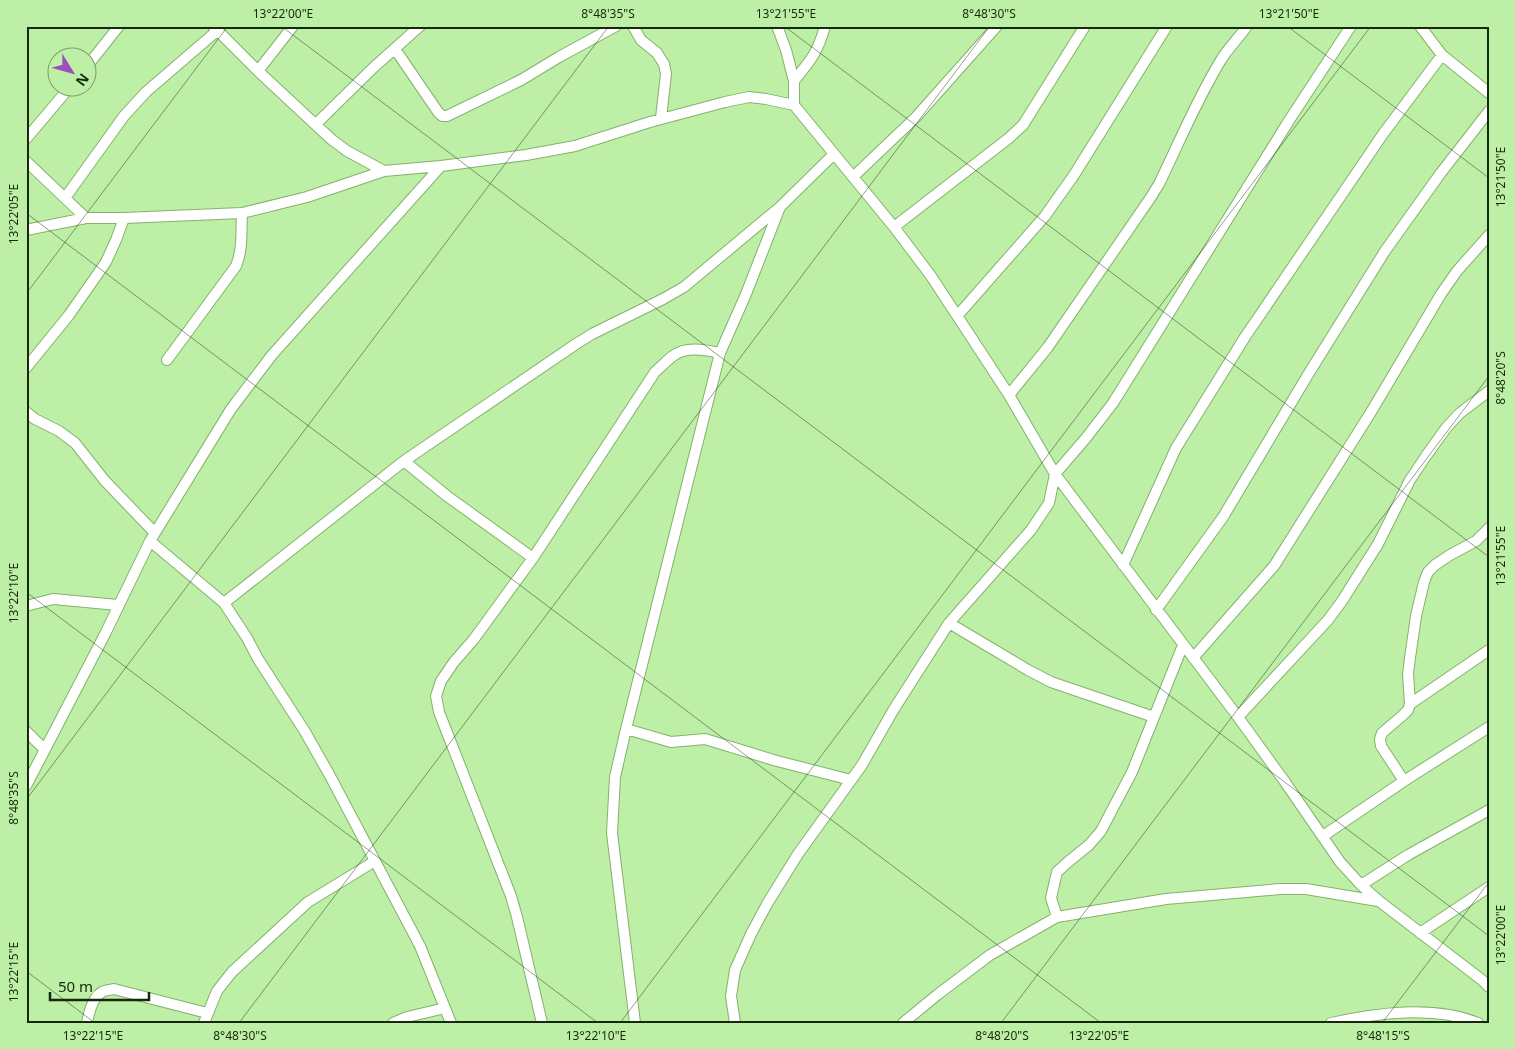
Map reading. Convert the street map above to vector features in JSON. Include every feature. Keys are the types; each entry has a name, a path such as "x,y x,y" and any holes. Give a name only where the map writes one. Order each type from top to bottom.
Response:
{"street":[{"path":"98,52 119,26"},
{"path":"258,71 293,26"},
{"path":"316,124 419,26"},
{"path":"394,49 438,112 442,116 447,116 521,80 616,26"},
{"path":"633,26 641,40 657,53 664,64 666,74 661,118"},
{"path":"776,26 786,50 794,81 794,105"},
{"path":"794,81 813,57 820,44 825,26"},
{"path":"853,177 916,117 997,26"},
{"path":"894,227 1010,138 1023,125 1085,26"},
{"path":"958,315 1045,216 1074,175 1166,26"},
{"path":"1009,395 1048,347 1151,197 1210,78 1222,57 1238,40 1247,26"},
{"path":"735,1023 731,996 735,970 767,904 798,854 862,765 894,708 949,623 1031,530 1049,503 1055,474 1113,403 1290,119 1351,26"},
{"path":"1420,26 1442,55 1489,93"},
{"path":"65,198 114,129 140,98 215,28 331,139 347,151 384,171"},
{"path":"1123,565 1176,448 1244,337 1383,134 1442,55"},
{"path":"26,230 86,218 242,213 307,197 384,171 526,155 575,146 661,118 749,97 794,105 894,227 931,276 1009,395 1055,474 1238,717 1340,862 1379,901 1486,981"},
{"path":"26,139 61,98"},
{"path":"1156,610 1223,517 1309,372 1385,251 1440,174 1489,111"},
{"path":"224,603 404,461 584,339 684,287 780,207 834,154"},
{"path":"26,161 86,218"},
{"path":"26,786 153,537 231,409 272,354 441,166"},
{"path":"635,1023 612,834 615,777 720,354 780,207"},
{"path":"167,360 236,266 240,258 242,213"},
{"path":"26,368 69,315 106,262 124,218"},
{"path":"1192,658 1274,566 1371,412 1441,294 1457,271 1489,234"},
{"path":"542,1023 518,917 439,712 436,696 441,681 532,558 655,372 674,354 681,352 700,349 720,354"},
{"path":"1238,717 1328,620 1378,544 1410,480 1426,456 1446,428 1460,413 1489,391"},
{"path":"26,412 35,419 59,431 75,443 153,537 224,603 329,774 420,946 451,1023"},
{"path":"404,461 532,558"},
{"path":"1404,781 1381,746 1380,739 1382,733 1408,710 1410,704 1408,674 1416,616 1424,582 1428,572 1435,565 1476,541 1489,528"},
{"path":"26,606 53,599 118,605"},
{"path":"949,623 1051,682 1154,717"},
{"path":"1057,917 1051,898 1057,872 1089,845 1101,831 1132,772 1183,645"},
{"path":"1410,704 1489,650"},
{"path":"1323,836 1404,781 1489,727"},
{"path":"626,729 671,742 704,738 777,761 851,780"},
{"path":"26,731 45,750"},
{"path":"1361,884 1408,855 1489,810"},
{"path":"87,1023 89,1012 96,998 102,992 114,989 206,1018 217,991 232,972 308,902 375,861"},
{"path":"1420,933 1489,887"},
{"path":"903,1023 990,955 1057,917 1166,899 1280,889 1306,889 1379,901"},
{"path":"393,1023 407,1017 445,1008"},
{"path":"1330,1023 1383,1014 1437,1013 1478,1023"}]}
